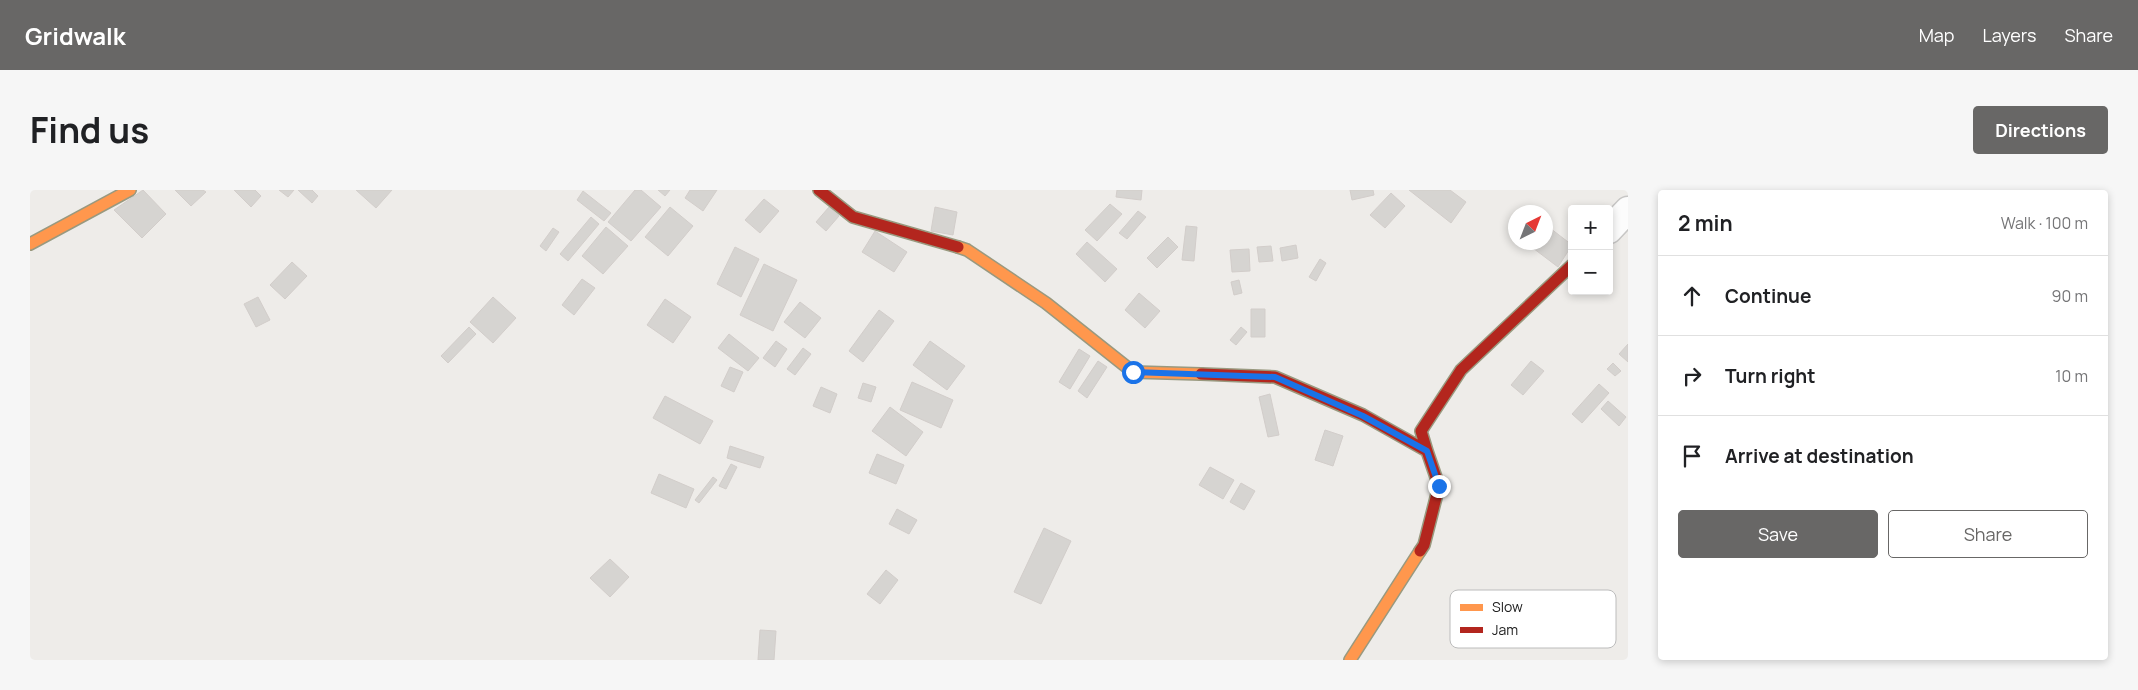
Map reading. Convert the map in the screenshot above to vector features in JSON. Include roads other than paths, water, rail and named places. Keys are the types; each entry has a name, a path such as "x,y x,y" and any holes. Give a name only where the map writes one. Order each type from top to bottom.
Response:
{"street":[{"path":"30,244 130,190"},
{"path":"820,190 853,217 967,250 1046,303 1133,372 1275,377 1363,416 1427,451"},
{"path":"1613,226 1628,210"},
{"path":"1350,660 1424,545 1439,486 1421,431 1461,370 1568,269"}]}
